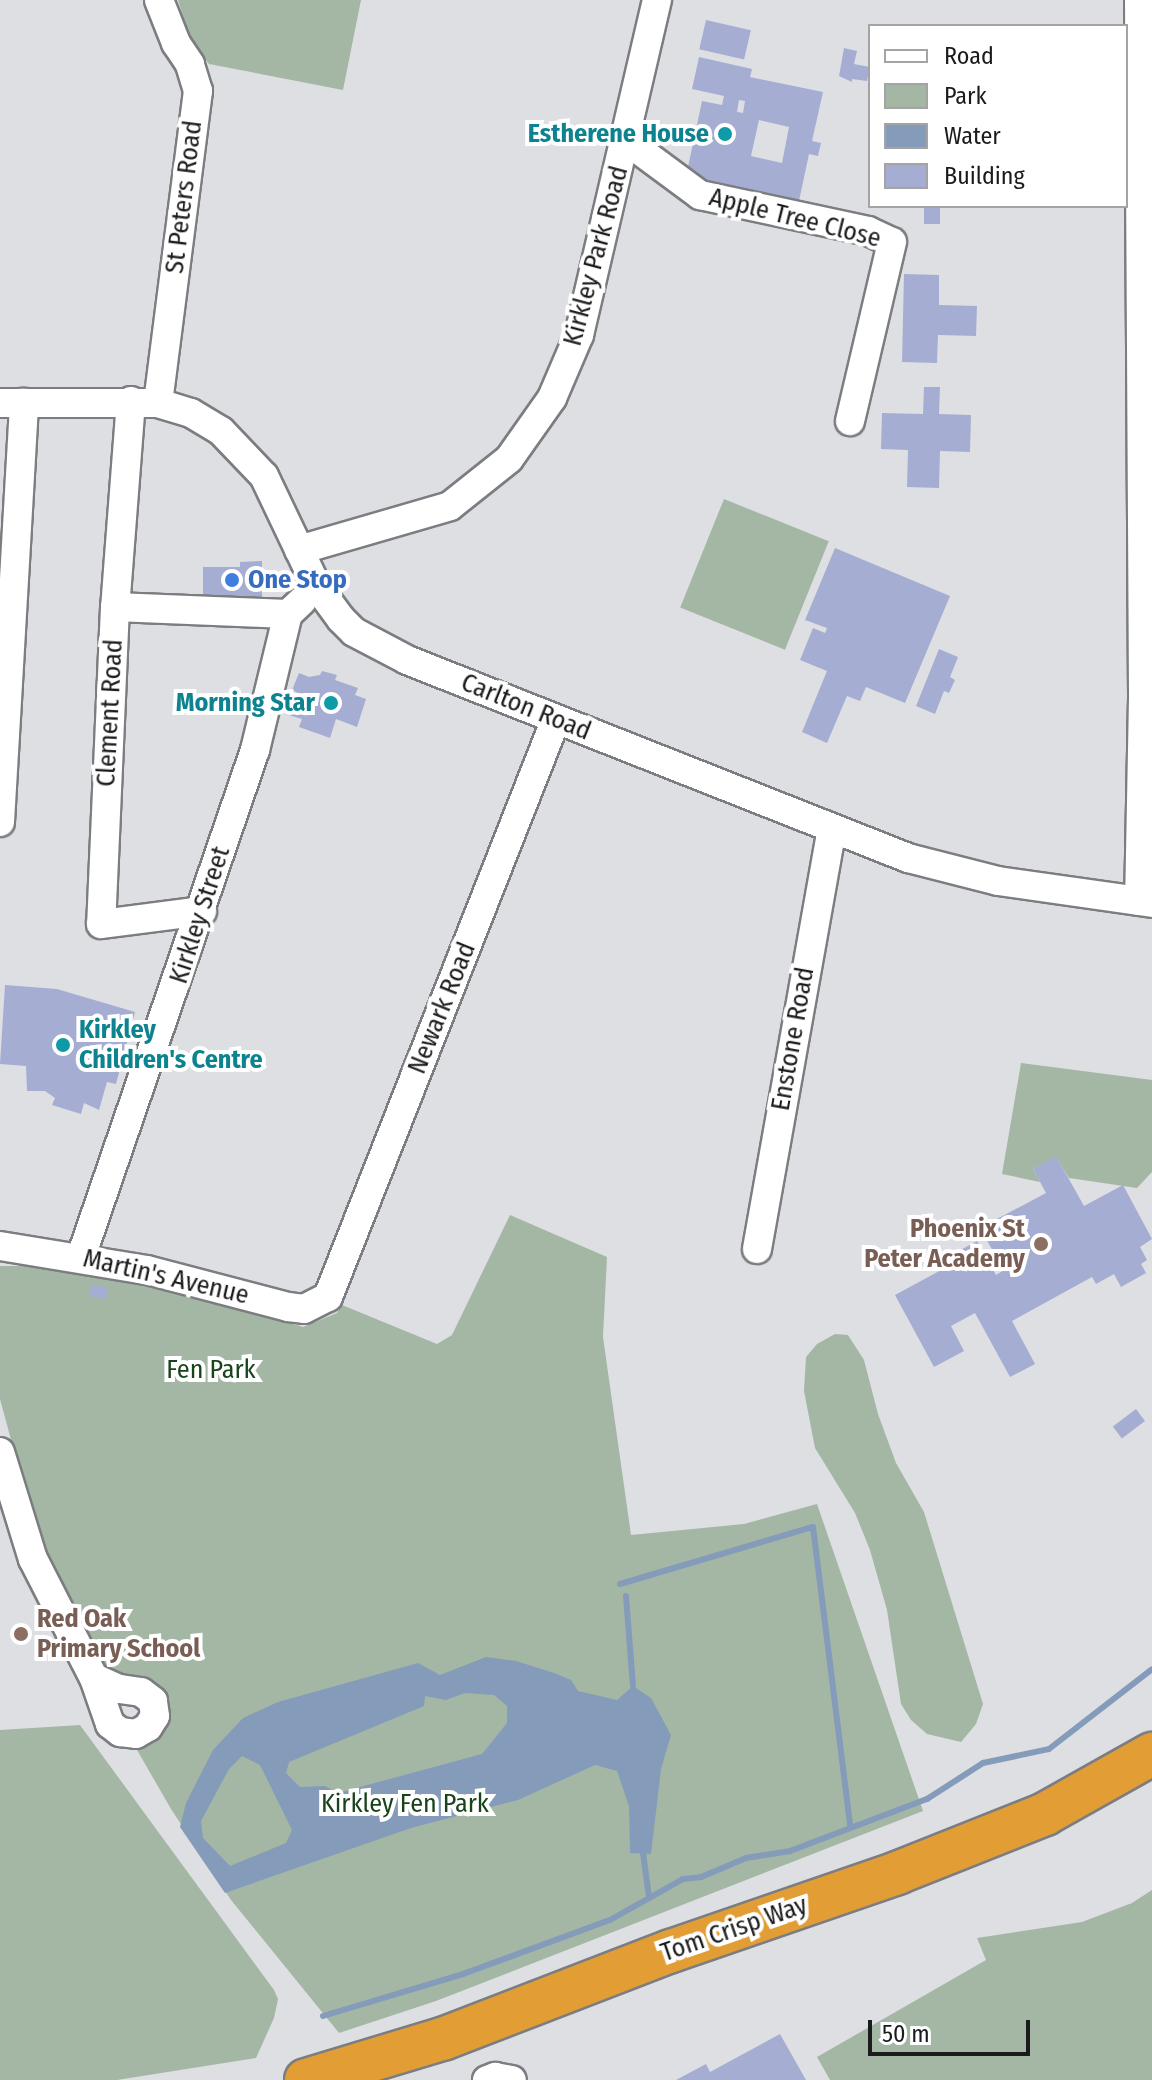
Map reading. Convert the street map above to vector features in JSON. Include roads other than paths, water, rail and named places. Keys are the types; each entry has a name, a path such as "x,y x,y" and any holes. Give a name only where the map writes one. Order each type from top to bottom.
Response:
{"highway":[{"name":"Tom Crisp Way","path":"306,2080 445,2038 671,1951 897,1873 1045,1814 1152,1754"}],"street":[{"name":"St Peters Road","path":"144,402 198,91 190,64 176,43 159,0"},
{"name":"Kirkley Park Road","path":"299,550 450,506 509,459 552,398 579,335 627,141 657,0"},
{"path":"1139,0 1146,902"},
{"name":"Apple Tree Close","path":"627,141 700,195 868,231 892,242 850,421"},
{"name":"Carlton Road","path":"12,403 144,402 191,413 221,431 264,476 316,585 354,632 407,660 832,830 938,867 998,881 1146,902"},
{"name":"Clement Road","path":"144,402 115,607 101,924 202,911"},
{"path":"0,822 12,403"},
{"path":"115,607 288,614 316,585"},
{"name":"Kirkley Street","path":"81,1257 255,750 288,614"},
{"name":"Newark Road","path":"328,1297 556,719"},
{"name":"Enstone Road","path":"757,1249 832,830"},
{"name":"Martin's Avenue","path":"0,1246 81,1257 206,1283 288,1307 304,1309 328,1297"},
{"path":"0,1452 33,1559 94,1678"},
{"path":"487,2080 495,2077 512,2080"}],"water":[{"path":"486,1657 516,1661 554,1673 571,1680 578,1691 617,1700 633,1686 651,1698 671,1735 661,1769 651,1854 630,1853 629,1806 617,1771 595,1765 518,1800 411,1828 225,1893 180,1827 186,1803 213,1750 243,1718 278,1702 418,1663 440,1675","holes":["465,1693 494,1695 507,1706 507,1723 482,1754 338,1793 325,1786 300,1787 286,1773 289,1762 424,1706 425,1696 446,1700","242,1756 260,1765 292,1830 286,1843 230,1866 203,1838 201,1821 229,1769"]}],"waterway":[{"path":"620,1584 813,1527 850,1826"},
{"path":"626,1596 633,1686"},
{"path":"323,2016 463,1974 610,1920 683,1879 701,1877 746,1858 790,1851 927,1799 983,1763 1049,1749 1152,1669"},
{"path":"643,1853 649,1897"}],"place":[{"name":"Estherene House","path":"725,134"},
{"name":"One Stop","path":"232,580"},
{"name":"Morning Star","path":"331,703"},
{"name":"Kirkley Children's Centre","path":"63,1045"},
{"name":"Phoenix St Peter Academy","path":"1041,1244"},
{"name":"Red Oak Primary School","path":"21,1634"}],"park label":[{"name":"Fen Park","path":"211,1370"},
{"name":"Kirkley Fen Park","path":"405,1804"}]}
